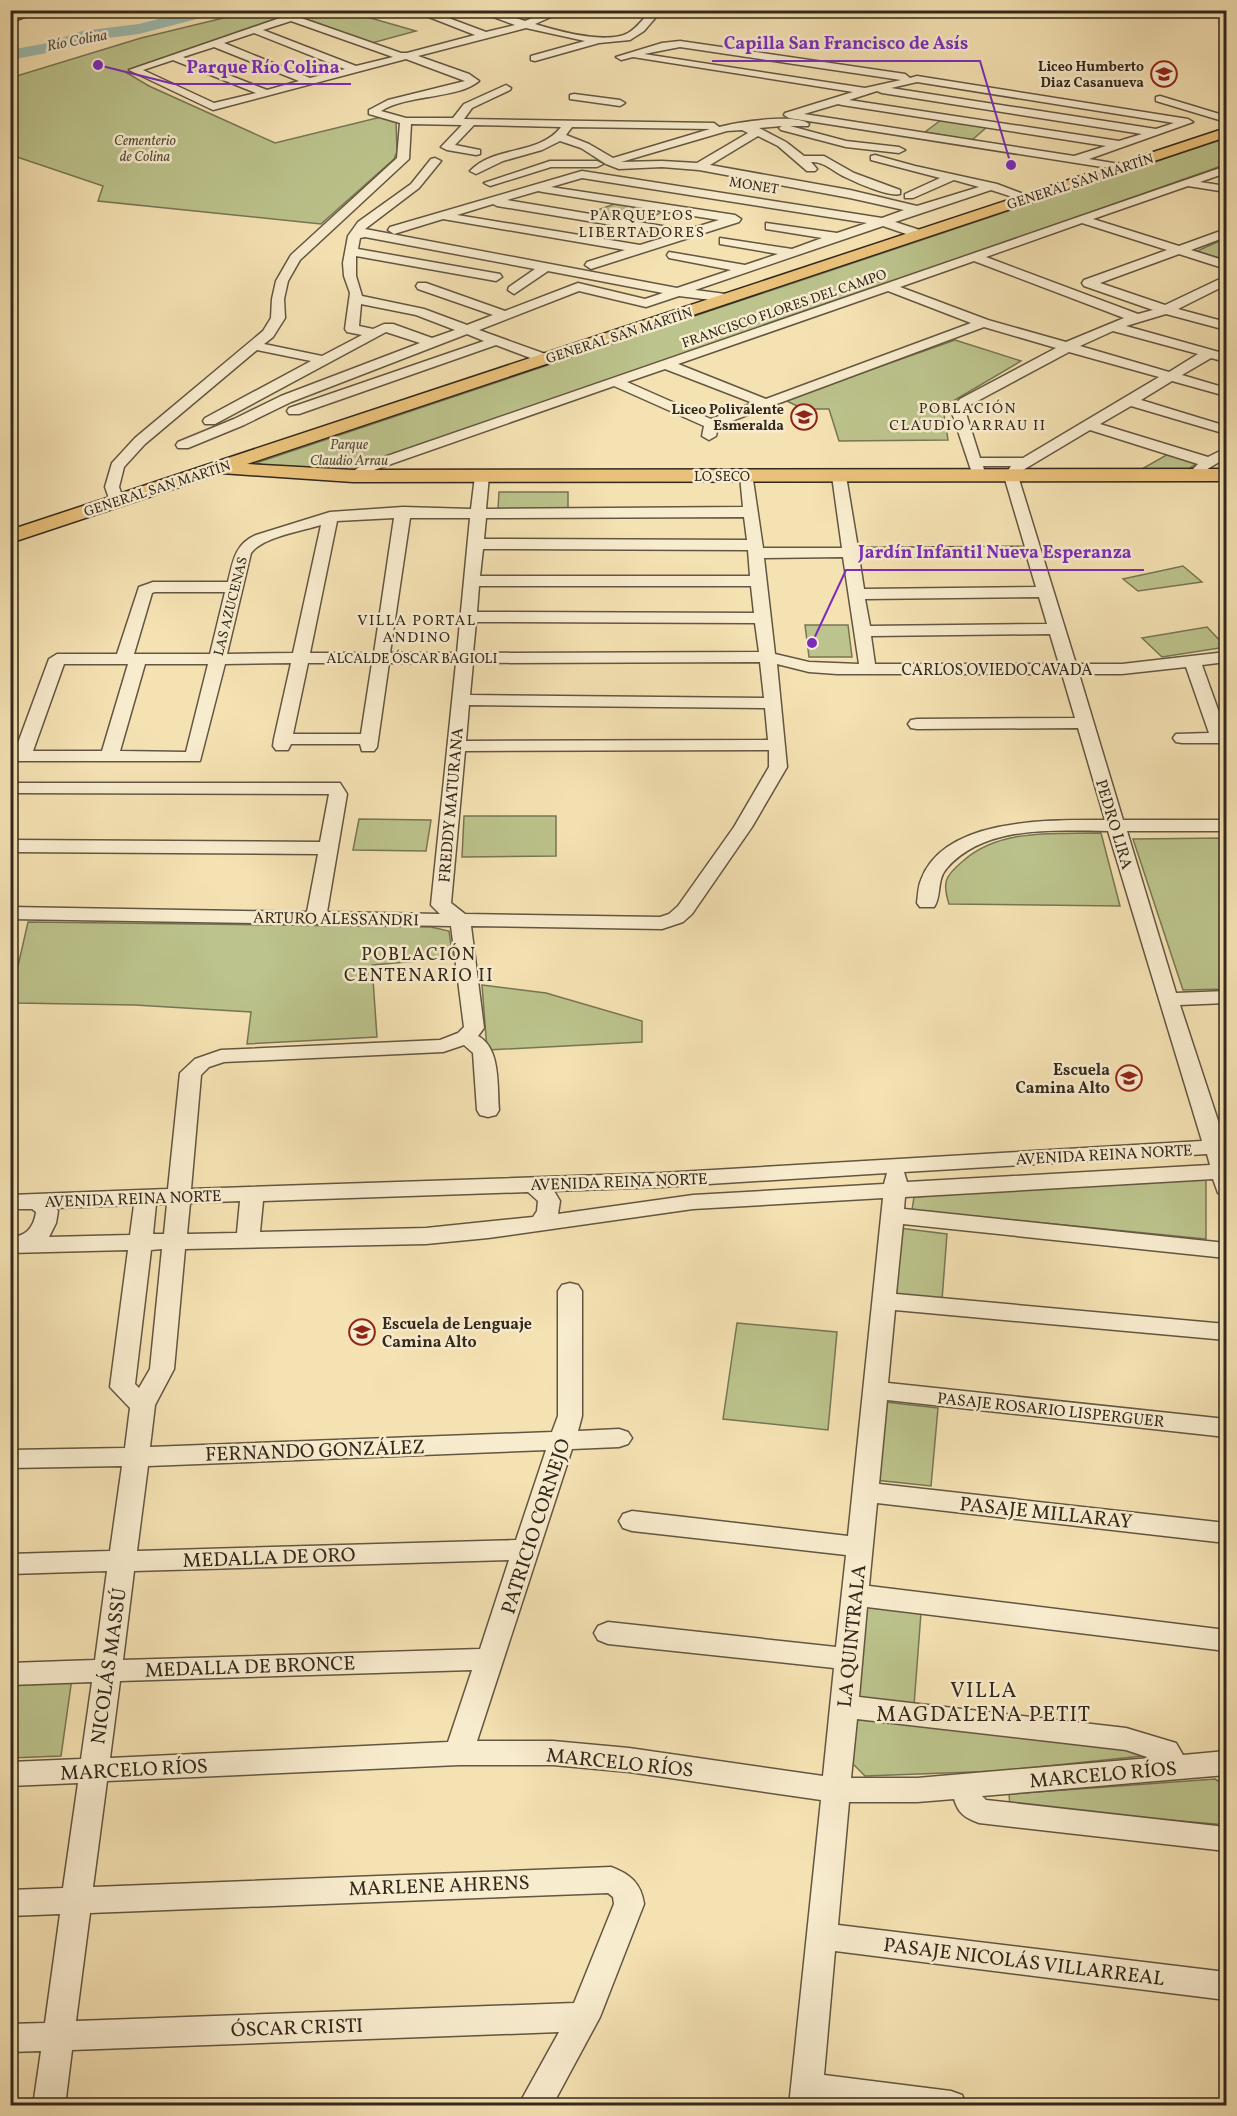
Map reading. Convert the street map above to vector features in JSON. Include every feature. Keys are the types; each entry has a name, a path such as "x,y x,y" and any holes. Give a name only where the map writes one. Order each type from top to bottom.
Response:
{"highway":[{"path":"10,12 16,10"},
{"path":"10,19 37,10"}],"main road":[{"name":"GENERAL SAN MARTÍN","path":"10,537 87,511 114,494 155,489 218,469 1227,132"},
{"path":"242,460 293,475"},
{"name":"LO SECO","path":"218,469 293,475 353,476 840,476 977,469 1011,476 1227,476"},
{"path":"155,489 239,478 293,475"}],"street":[{"path":"314,10 134,70 213,106 352,68 525,25 562,10"},
{"path":"416,10 485,35"},
{"path":"480,10 525,25 602,40"},
{"path":"535,10 550,16"},
{"path":"535,58 602,40 620,39 631,35 646,25 657,10"},
{"path":"292,18 474,81 391,103 373,112 406,121 607,123 730,127 758,131 800,158 820,179 820,183 815,188"},
{"path":"487,47 538,28"},
{"path":"254,30 352,68"},
{"path":"214,43 306,81"},
{"path":"914,79 871,90 791,113 789,115 1072,160 1120,145 1185,124 1188,122 1182,119 680,44 666,45 625,56 871,90 1157,133"},
{"path":"173,57 264,92"},
{"path":"457,121 465,108 506,88"},
{"path":"1160,99 1227,118"},
{"path":"836,101 1120,145"},
{"path":"549,123 565,104 620,103 610,114 607,123"},
{"path":"465,108 488,109"},
{"path":"114,494 117,466 140,441 268,334 276,323 280,290 286,272 295,258 402,159 406,121"},
{"path":"472,121 447,147 476,152"},
{"path":"613,164 730,127 793,122 907,140 1121,166"},
{"path":"476,171 490,162 533,149 561,136 569,123"},
{"path":"771,125 835,142 899,150"},
{"path":"699,167 758,131"},
{"path":"561,136 585,146 613,164"},
{"path":"875,158 893,155 907,140"},
{"path":"800,158 822,153 875,158 993,186 1028,198"},
{"path":"800,158 820,158 857,178 937,203"},
{"path":"375,333 352,329 356,299 349,270 354,236 362,225 398,199 423,177 435,161"},
{"path":"490,183 558,163 637,167 662,164 699,167 918,210"},
{"name":"FRANCISCO FLORES DEL CAMPO","path":"353,476 369,467 1227,169"},
{"name":"MONET","path":"537,188 582,174 884,222 919,234"},
{"path":"909,196 951,177"},
{"path":"1189,183 1227,189"},
{"path":"183,445 239,422 286,399 578,287 646,303 993,186"},
{"path":"701,284 394,230 537,188 744,216"},
{"path":"365,195 398,199"},
{"path":"492,201 685,234"},
{"path":"591,265 780,205"},
{"path":"442,216 640,249"},
{"path":"1084,220 1227,265"},
{"path":"770,226 839,237"},
{"path":"354,236 365,233 678,292 728,298"},
{"path":"1227,233 1088,283 1166,310 1227,326"},
{"path":"724,241 794,253"},
{"path":"352,252 496,277 451,296"},
{"path":"673,255 747,269"},
{"path":"976,257 1138,319"},
{"path":"514,290 547,266"},
{"path":"1027,462 977,469 958,410 965,402 1067,347 1113,326 1166,310 1227,280"},
{"path":"422,286 505,315"},
{"path":"890,287 983,323 1227,392"},
{"path":"356,299 420,312 546,359"},
{"path":"616,382 710,430 764,403 983,323"},
{"path":"1113,326 1227,358"},
{"path":"210,421 375,333 391,327 432,343"},
{"path":"294,411 498,340"},
{"path":"255,346 324,360"},
{"path":"1011,476 1013,471 1027,462 1210,353"},
{"path":"666,364 706,381 727,386 764,403"},
{"path":"1130,401 1227,430"},
{"path":"1089,425 1211,462"},
{"path":"1191,476 1227,452"},
{"name":"FREDDY MATURANA","path":"460,920 441,905 482,476"},
{"path":"456,746 778,752 747,476"},
{"path":"840,476 868,670"},
{"name":"PEDRO LIRA","path":"1011,476 1168,1000 1221,1146 1225,1176"},
{"path":"330,517 283,742 368,743 403,512"},
{"name":"LAS AZUCENAS","path":"109,757 194,757 243,552 250,543 330,517 355,513 751,512"},
{"path":"10,544 33,529"},
{"path":"475,544 851,553 1034,552"},
{"path":"472,581 759,581"},
{"path":"16,756 109,757 145,590 153,587 234,587"},
{"path":"857,594 1046,592"},
{"path":"468,617 763,618"},
{"path":"862,630 1057,630"},
{"name":"ALCALDE ÓSCAR BAGIOLI","path":"16,756 57,659 768,657"},
{"name":"CARLOS OVIEDO CAVADA","path":"768,657 809,668 868,670 1122,669 1227,657"},
{"path":"1182,738 1223,738 1192,661"},
{"path":"460,700 772,703"},
{"path":"917,724 1085,723"},
{"name":"ARTURO ALESSANDRI","path":"10,913 662,923 676,918 685,910 754,809 776,774 778,752"},
{"path":"10,788 334,787 338,794 316,917"},
{"path":"927,903 930,881 938,866 958,849 984,836 1041,826 1227,825"},
{"path":"10,846 329,848"},
{"path":"460,920 474,1029 465,1037 478,1044 483,1053 488,1110"},
{"path":"1168,1000 1227,997"},
{"name":"NICOLÁS MASSÚ","path":"49,2106 142,1405 162,1369 191,1073 202,1063 220,1056 443,1046 465,1037"},
{"name":"AVENIDA REINA NORTE","path":"16,1245 426,1236 488,1231 693,1202 896,1178 1221,1146"},
{"name":"AVENIDA REINA NORTE","path":"10,1202 585,1182 1225,1176"},
{"name":"LA QUINTRALA","path":"806,2096 896,1178"},
{"path":"585,1182 578,1190 575,1200 577,1207 591,1216"},
{"path":"532,1184 547,1195 550,1203 549,1213 541,1223"},
{"path":"248,1240 252,1193"},
{"path":"142,1405 122,1387 146,1198"},
{"path":"16,1245 38,1237 46,1223 47,1211 38,1201"},
{"path":"892,1215 1227,1251"},
{"name":"PATRICIO CORNEJO","path":"459,1753 564,1441 570,1416 572,1393 570,1291"},
{"path":"884,1301 1227,1332"},
{"name":"PASAJE ROSARIO LISPERGUER","path":"875,1390 1227,1428"},
{"name":"FERNANDO GONZÁLEZ","path":"10,1459 136,1457 618,1438"},
{"name":"PASAJE MILLARAY","path":"865,1492 1227,1533"},
{"path":"632,1521 860,1547"},
{"name":"MEDALLA DE ORO","path":"10,1564 527,1550"},
{"path":"855,1594 1227,1641"},
{"path":"608,1633 849,1659"},
{"name":"MEDALLA DE BRONCE","path":"10,1674 490,1659"},
{"path":"844,1706 1126,1739 1166,1751 1174,1767"},
{"name":"MARCELO RÍOS","path":"10,1774 459,1753 572,1754 836,1790 917,1790 1227,1762"},
{"path":"964,1787 970,1804 979,1811 1227,1839"},
{"name":"MARLENE AHRENS","path":"10,1903 611,1880 624,1888 629,1904 584,2017 534,2106"},
{"name":"PASAJE NICOLÁS VILLARREAL","path":"821,1936 1227,1986"},
{"name":"ÓSCAR CRISTI","path":"10,2038 584,2017"},
{"path":"806,2096 951,2106"}],"green space":[{"path":"323,10 346,11 416,31 372,43 303,18"},
{"name":"Cementerio de Colina","path":"252,11 312,11 127,73 149,86 275,143 385,116 396,121 397,152 394,159 321,224 98,201 103,186 11,155 10,78 141,38"},
{"path":"941,120 987,127 972,140 925,132"},
{"name":"Parque Claudio Arrau","path":"1226,138 1226,164 1213,169 352,472 281,469 256,463"},
{"path":"617,203 663,211 641,225 584,215"},
{"path":"1226,238 1226,260 1197,251"},
{"path":"955,340 1021,361 943,407 948,440 839,441 829,409 803,409 785,400"},
{"path":"1170,453 1200,461 1187,470 1140,470"},
{"path":"499,492 568,492 568,509 498,509"},
{"path":"1183,566 1202,582 1138,591 1123,579"},
{"path":"805,625 848,625 852,657 809,657"},
{"path":"1207,627 1226,647 1162,657 1142,638"},
{"path":"464,816 556,816 556,856 462,857"},
{"path":"359,819 431,820 426,851 353,850"},
{"path":"1101,833 1120,906 949,904 946,885 949,875 978,850 1011,838 1029,835"},
{"path":"1226,838 1226,989 1183,990 1133,839"},
{"path":"28,922 431,927 449,931 453,958 372,965 377,1037 247,1044 251,1012 135,1005 16,1003 13,988"},
{"path":"482,985 546,993 642,1021 642,1042 487,1050"},
{"path":"1206,1178 1206,1239 912,1210 914,1197"},
{"path":"899,1228 947,1234 942,1300 889,1294"},
{"path":"737,1323 837,1332 828,1430 723,1419"},
{"path":"885,1402 938,1408 931,1486 875,1480"},
{"path":"864,1605 921,1613 914,1705 852,1697"},
{"path":"72,1678 61,1756 11,1758 11,1682"},
{"path":"853,1719 1122,1748 1143,1756 999,1771 865,1776 853,1764"},
{"path":"1215,1779 1226,1786 1226,1825 1010,1806 1009,1794"}],"waterway":[{"name":"Río Colina","path":"10,55 51,47 82,36 139,29 214,10"}],"place":[{"name":"Parque Río Colina","path":"98,65"},
{"name":"Liceo Humberto Diaz Casanueva","path":"1164,74"},
{"name":"Capilla San Francisco de Asís","path":"1011,165"},
{"name":"Liceo Polivalente Esmeralda","path":"804,417"},
{"name":"Jardín Infantil Nueva Esperanza","path":"812,643"},
{"name":"Escuela Camina Alto","path":"1129,1078"},
{"name":"Escuela de Lenguaje Camina Alto","path":"362,1332"}],"district":[{"name":"PARQUE LOS LIBERTADORES","path":"642,224"},
{"name":"POBLACIÓN CLAUDIO ARRAU II","path":"968,416"},
{"name":"VILLA PORTAL ANDINO","path":"417,628"},
{"name":"POBLACIÓN CENTENARIO II","path":"419,964"},
{"name":"VILLA MAGDALENA PETIT","path":"984,1702"}]}
